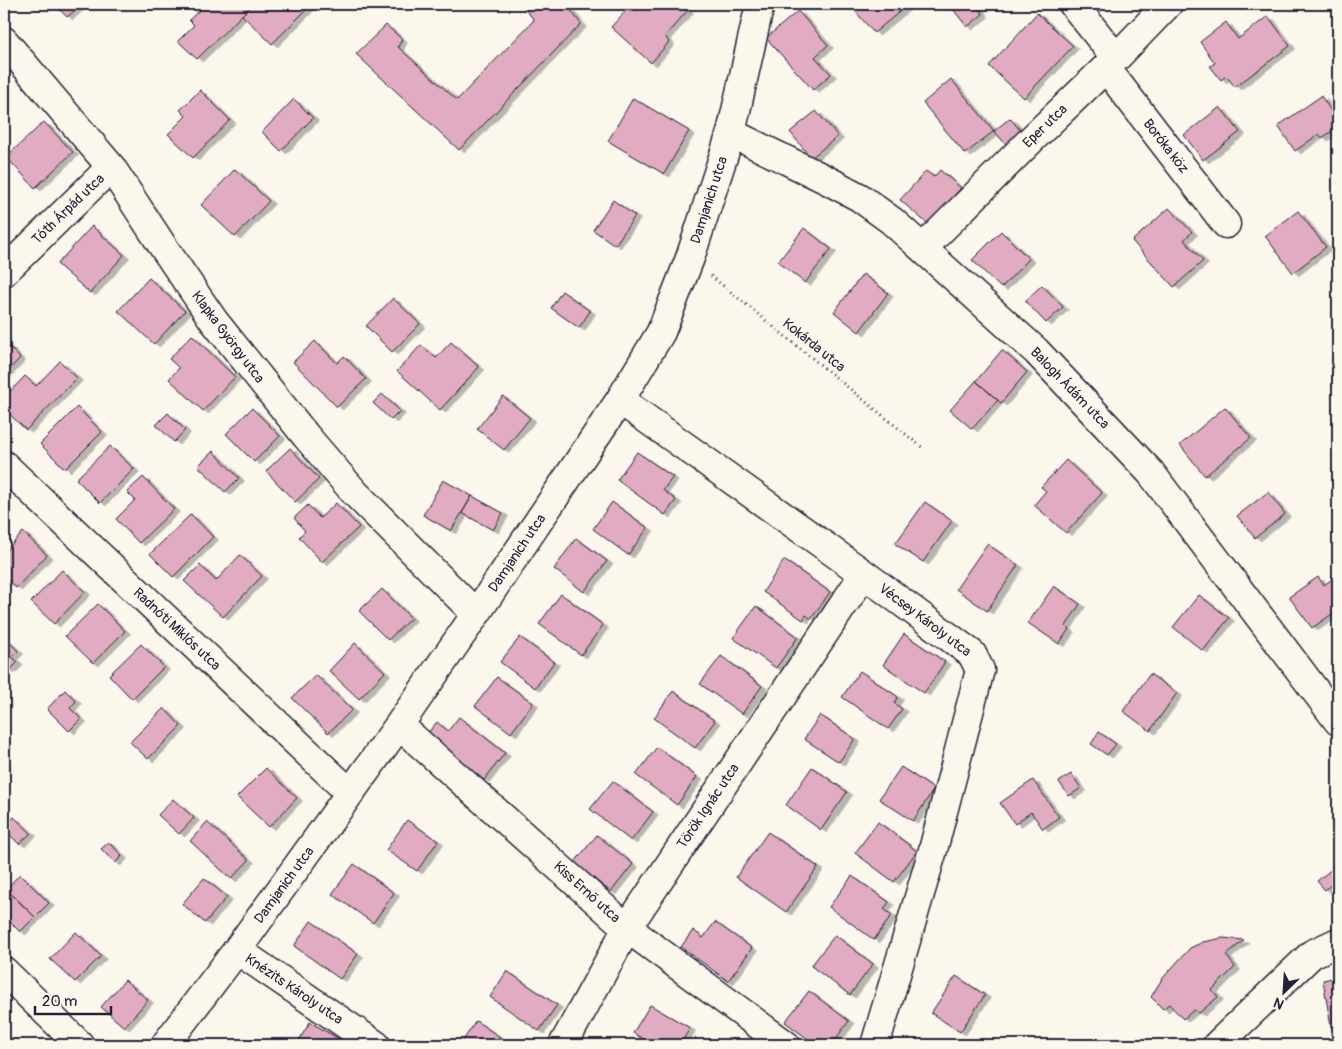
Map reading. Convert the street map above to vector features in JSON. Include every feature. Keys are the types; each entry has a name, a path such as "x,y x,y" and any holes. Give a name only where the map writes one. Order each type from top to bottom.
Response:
{"street":[{"name":"Boróka köz","path":"1073,4 1111,63 1226,224"},
{"name":"Eper utca","path":"923,248 1111,63 1168,4"},
{"name":"Damjanich utca","path":"164,1045 237,950 399,725 620,400 661,332 690,258 731,133 760,5"},
{"name":"Klapka György utca","path":"4,42 111,167 214,321 300,430 355,493 476,614"},
{"name":"Balogh Ádám utca","path":"731,133 859,197 892,221 1036,351 1151,473 1338,721"},
{"name":"Tóth Árpád utca","path":"4,272 111,167"},
{"name":"Vécsey Károly utca","path":"620,400 864,574 972,654 980,670 933,850 875,1045"},
{"name":"Radnóti Miklós utca","path":"4,465 350,793"},
{"name":"Török Ignác utca","path":"563,1045 627,928 864,574"},
{"name":"Kiss Ernő utca","path":"399,725 627,928 786,1045"},
{"path":"1217,1045 1312,954 1338,942"},
{"name":"Knézits Károly utca","path":"237,950 376,1045"},
{"path":"4,971 80,1045"}],"path":[{"name":"Kokárda utca","path":"690,258 924,449"}],"building":[{"path":"54,4 82,4 67,17"},
{"path":"206,4 253,4 197,59 178,41 194,25 189,20"},
{"path":"253,4 312,4 272,44 242,15"},
{"path":"521,4 566,4 581,24 459,150 356,54 386,25 402,39 398,47 457,100 534,20"},
{"path":"632,4 682,4 688,10 665,36 669,42 651,63 611,27"},
{"path":"849,4 902,4 905,7 874,33"},
{"path":"949,4 976,4 983,14 967,27"},
{"path":"798,11 828,45 815,57 831,74 813,90 766,38"},
{"path":"1037,13 1073,46 1024,98 989,66"},
{"path":"1268,16 1290,46 1235,87 1226,76 1221,80 1210,66 1215,63 1200,42 1226,22 1238,39"},
{"path":"951,79 994,131 965,154 923,103"},
{"path":"200,90 230,120 193,158 168,134 186,116 180,110"},
{"path":"1321,96 1338,121 1338,127 1322,138 1319,134 1295,151 1278,126"},
{"path":"633,98 689,131 664,174 608,141"},
{"path":"294,99 313,118 281,151 262,132"},
{"path":"1220,107 1240,132 1203,160 1184,135"},
{"path":"816,111 838,136 811,158 790,132"},
{"path":"1010,118 1024,135 1009,148 994,131"},
{"path":"44,122 73,152 35,188 6,157"},
{"path":"235,169 269,201 235,237 201,205"},
{"path":"940,170 961,188 929,225 900,200 926,171 934,177"},
{"path":"613,200 635,216 615,245 593,230"},
{"path":"1169,208 1192,232 1184,240 1203,261 1174,287 1132,241"},
{"path":"1298,211 1326,247 1293,273 1265,236"},
{"path":"92,226 124,255 90,293 57,264"},
{"path":"804,228 831,249 805,283 778,262"},
{"path":"1001,231 1029,259 1001,288 972,260"},
{"path":"863,274 888,293 859,332 834,312"},
{"path":"149,278 185,311 154,344 118,311"},
{"path":"1042,285 1063,307 1046,323 1025,301"},
{"path":"562,291 590,311 579,328 551,308"},
{"path":"393,298 420,324 392,352 366,326"},
{"path":"192,335 235,377 203,411 169,379 179,368 169,359"},
{"path":"315,341 337,363 344,356 366,379 337,407 293,362"},
{"path":"4,342 20,358 4,375"},
{"path":"451,342 479,367 440,410 397,371 421,345 436,358"},
{"path":"1002,350 1027,372 1001,403 976,381"},
{"path":"60,361 77,378 26,430 4,409 4,398 25,376 36,386"},
{"path":"976,381 998,400 972,429 950,410"},
{"path":"382,394 400,411 391,420 373,403"},
{"path":"503,396 530,418 504,450 477,429"},
{"path":"77,407 102,432 65,469 40,444"},
{"path":"1225,407 1251,438 1205,476 1180,445"},
{"path":"252,408 280,436 254,462 226,434"},
{"path":"168,413 185,430 174,442 156,425"},
{"path":"110,446 134,469 100,503 76,479"},
{"path":"290,448 319,479 295,502 266,471"},
{"path":"213,451 239,478 225,492 198,466"},
{"path":"637,452 673,477 663,490 676,500 665,515 617,480"},
{"path":"1066,460 1102,493 1066,533 1034,505 1046,491 1041,487"},
{"path":"143,477 174,509 139,543 116,519 135,500 127,492"},
{"path":"443,480 472,496 451,531 423,515"},
{"path":"1268,492 1285,514 1255,538 1237,516"},
{"path":"472,496 503,513 493,530 462,513"},
{"path":"612,502 648,528 628,555 593,529"},
{"path":"925,502 952,521 923,562 895,544"},
{"path":"336,503 359,527 322,562 299,537 305,531 294,518 308,505 320,518"},
{"path":"191,514 213,537 173,577 150,554"},
{"path":"23,532 47,555 16,588 4,577 4,553"},
{"path":"576,538 607,561 584,592 554,569"},
{"path":"987,544 1018,565 987,611 956,589"},
{"path":"240,555 262,576 223,617 184,581 200,565 216,581"},
{"path":"784,560 830,592 811,619 806,615 803,620 763,592"},
{"path":"62,570 85,592 54,624 31,602"},
{"path":"1318,577 1324,585 1335,577 1338,581 1338,610 1312,628 1289,597"},
{"path":"1054,586 1080,604 1066,626 1069,629 1059,644 1028,623"},
{"path":"382,589 411,618 388,640 359,611"},
{"path":"561,594 603,625 581,655 539,624"},
{"path":"1199,595 1229,618 1203,651 1173,627"},
{"path":"98,604 125,631 93,663 65,636"},
{"path":"756,606 798,637 776,668 733,638"},
{"path":"904,634 945,662 924,693 883,665"},
{"path":"4,637 18,651 12,657 18,662 9,671 4,666"},
{"path":"520,637 554,662 535,688 500,662"},
{"path":"355,643 385,672 359,699 329,671"},
{"path":"141,644 164,667 132,699 109,675"},
{"path":"721,656 762,686 742,714 700,684"},
{"path":"860,671 898,697 894,703 902,709 888,729 842,697"},
{"path":"1150,674 1177,693 1150,731 1123,711"},
{"path":"316,675 352,710 328,733 292,698"},
{"path":"497,677 533,703 511,733 475,706"},
{"path":"65,690 76,701 70,708 81,719 69,731 47,709"},
{"path":"673,691 715,721 695,748 654,718"},
{"path":"164,708 181,726 148,759 130,742"},
{"path":"820,715 855,739 839,762 804,739"},
{"path":"459,717 505,753 484,780 426,735 437,722 448,731"},
{"path":"1099,732 1116,744 1107,755 1091,744"},
{"path":"657,747 697,777 677,805 636,775"},
{"path":"812,767 847,792 821,830 786,805"},
{"path":"901,767 934,789 913,821 879,799"},
{"path":"266,768 297,798 269,827 237,797"},
{"path":"1071,774 1081,788 1069,796 1059,782"},
{"path":"1033,780 1059,817 1043,829 1031,812 1015,824 1000,803"},
{"path":"613,781 653,812 631,841 590,809"},
{"path":"173,799 194,818 179,834 158,815"},
{"path":"14,817 31,833 19,844 4,829"},
{"path":"407,820 438,841 417,871 386,850"},
{"path":"207,822 249,860 231,879 190,841"},
{"path":"878,822 917,851 894,882 855,853"},
{"path":"768,832 818,867 786,912 736,877"},
{"path":"597,835 633,864 611,892 574,863"},
{"path":"109,842 122,856 115,863 101,849"},
{"path":"354,864 394,893 373,923 332,894"},
{"path":"1337,865 1338,879 1325,890 1317,881"},
{"path":"20,874 49,903 35,917 6,889"},
{"path":"852,876 889,902 884,909 892,915 874,940 829,907"},
{"path":"204,878 227,897 205,923 182,904"},
{"path":"6,889 35,917 20,932 4,916 4,891"},
{"path":"311,921 358,954 340,979 294,946"},
{"path":"715,922 752,948 728,981 681,947 693,930 703,938"},
{"path":"76,932 101,956 75,982 50,959"},
{"path":"835,935 873,964 850,995 811,966"},
{"path":"1223,938 1244,940 1226,955 1235,967 1212,990 1218,997 1199,1013 1194,1010 1183,1019 1169,1004 1163,1009 1151,997 1162,979 1190,948 1203,942"},
{"path":"507,971 557,1005 539,1031 490,997"},
{"path":"956,976 985,995 960,1032 931,1013"},
{"path":"1338,977 1338,1025 1331,1027 1323,980"},
{"path":"125,980 148,1000 124,1027 101,1007"},
{"path":"809,991 849,1021 831,1045 816,1045 785,1022"},
{"path":"650,1005 690,1028 680,1045 653,1045 633,1033"},
{"path":"476,1021 512,1045 460,1045"},
{"path":"310,1022 344,1042 342,1045 296,1045"}]}
